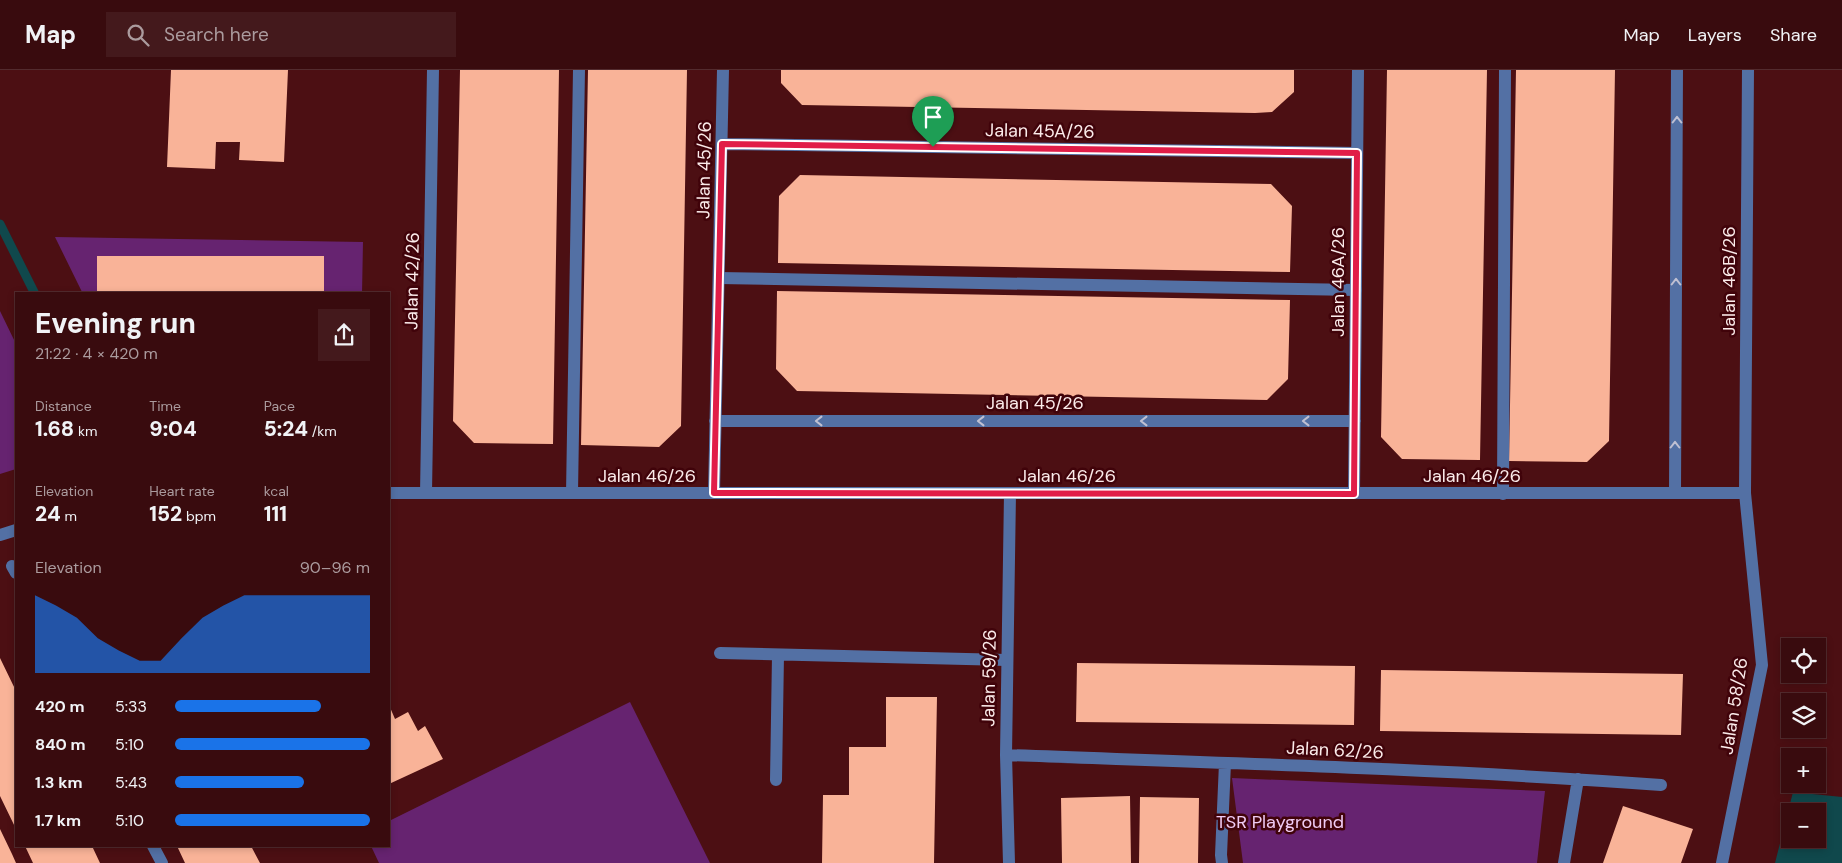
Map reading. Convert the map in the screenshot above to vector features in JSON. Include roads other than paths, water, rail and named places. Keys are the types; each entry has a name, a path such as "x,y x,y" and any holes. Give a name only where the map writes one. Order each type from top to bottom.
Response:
{"street":[{"name":"Jalan 42/26","path":"426,493 433,70"},
{"path":"572,493 579,70"},
{"name":"Jalan 45/26","path":"714,493 723,70"},
{"name":"Jalan 46A/26","path":"1354,494 1358,70"},
{"path":"1503,494 1505,70"},
{"path":"1675,494 1677,70"},
{"name":"Jalan 46B/26","path":"1745,493 1748,70"},
{"name":"Jalan 45A/26","path":"722,144 1357,153"},
{"path":"719,278 1356,290"},
{"name":"Jalan 45/26","path":"715,421 1355,421"},
{"name":"Jalan 46/26","path":"390,493 1745,493"},
{"name":"Jalan 59/26","path":"1009,863 1006,755 1010,493"},
{"name":"Jalan 58/26","path":"1722,863 1762,665 1745,493"},
{"path":"0,535 15,530"},
{"path":"720,653 778,656 1007,660"},
{"path":"776,780 778,656"},
{"name":"Jalan 62/26","path":"1006,755 1578,779 1661,785"},
{"path":"1222,863 1225,763"},
{"path":"1564,863 1578,779"},
{"path":"154,847 162,863"}],"water":[{"path":"1793,793 1842,797 1842,863 1775,863 1781,839 1781,848 1826,848 1826,803 1790,803"}],"waterway":[{"path":"0,224 34,292"}],"park label":[{"name":"TSR Playground","path":"1280,822"}]}
